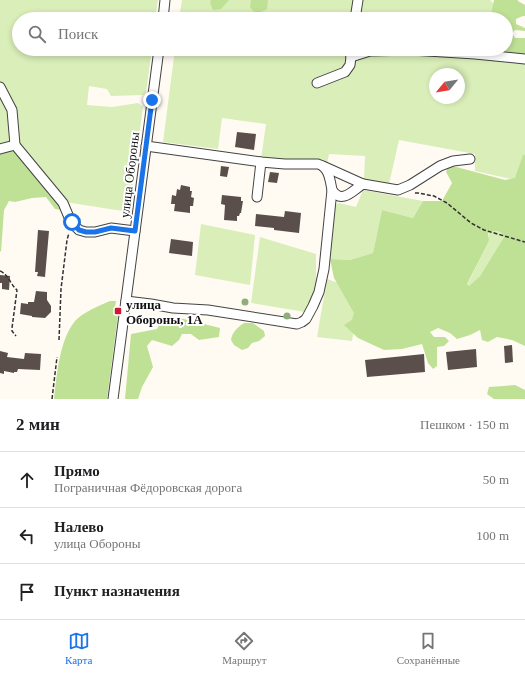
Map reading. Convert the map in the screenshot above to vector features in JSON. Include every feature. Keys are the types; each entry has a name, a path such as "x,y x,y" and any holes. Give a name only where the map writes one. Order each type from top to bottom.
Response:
{"street":[{"path":"164,12 165,0"},
{"path":"356,12 358,0"},
{"name":"улица Обороны","path":"113,399 158,56"},
{"path":"317,83 344,72 350,65 351,56"},
{"path":"495,56 525,59"},
{"path":"0,87 12,110 15,145 63,203 72,222 79,230 95,232 111,228 135,231"},
{"path":"0,149 15,145"},
{"path":"146,146 261,162 318,164 363,184 398,190 410,185 440,166 470,159"},
{"path":"257,197 261,162"},
{"path":"126,301 173,308 208,310 297,324 302,322 306,318 320,292 324,269 332,190 330,177 323,166"},
{"path":"332,190 337,195 345,196 363,184"}],"path":[{"path":"414,193 434,196 447,203 471,223 484,230 525,242"},
{"path":"58,340 66,240 72,222"},
{"path":"0,271 7,275 17,290 12,328 12,331 16,336"},
{"path":"52,399 56,357"}],"green space":[{"path":"0,0 158,0 156,12 12,12 12,56 151,56 146,92 143,95 111,96 107,89 89,86 87,105 112,107 138,103 143,107 129,212 65,202 0,151"},
{"path":"182,0 490,0 501,12 180,12"},
{"path":"211,0 229,0 221,9 213,10 210,3"},
{"path":"251,0 268,0 267,9 261,12 254,12 250,7"},
{"path":"494,0 518,0 525,5 525,16 516,19 516,24 525,28 525,31 515,30 513,32 513,12 491,12"},
{"path":"513,35 515,38 525,38 525,55 513,54"},
{"path":"513,55 525,63 525,182 475,171 475,154 399,140 389,184 364,179 365,156 329,154 327,164 261,159 266,124 222,118 218,149 163,142 174,56"},
{"path":"12,147 44,184 48,194 60,203 62,210 55,209 46,197 32,198 15,202 9,201 4,210 1,252 0,151"},
{"path":"523,155 525,155 525,346 512,340 497,337 488,342 482,340 480,330 457,339 450,333 438,328 430,332 434,337 445,337 449,341 444,346 437,347 437,366 433,369 428,363 422,344 402,349 384,350 358,338 344,325 352,320 354,313 334,278 330,259 350,260 373,253 382,210 413,218 423,201 442,201 452,183 446,172 449,165 505,180 515,178","holes":["490,231 500,232 504,237 480,276 469,286 467,284 487,245 489,240 488,234"]},
{"path":"363,190 423,201 413,218 382,210 373,253 350,260 330,259 334,205 339,203 356,207"},
{"path":"201,224 255,235 250,285 195,275"},
{"path":"490,231 500,232 504,237 480,276 469,286 467,285 487,245"},
{"path":"260,237 316,254 316,285 305,312 251,303"},
{"path":"327,279 360,291 352,341 317,337"},
{"path":"110,301 116,301 114,313 118,315 107,399 54,399 62,348 70,329 75,321 82,315"},
{"path":"167,317 176,317 220,328 219,337 199,340 191,334 182,334 179,340 172,346 152,340 147,346 153,367 142,387 138,399 125,399 131,334 157,329 161,322"},
{"path":"244,323 253,323 264,331 265,336 259,341 252,343 248,348 242,350 234,345 231,340 234,332"},
{"path":"515,385 525,390 525,399 494,399 487,394 489,387"}],"building":[{"path":"237,132 256,134 254,150 235,147"},
{"path":"221,166 229,167 227,177 220,176"},
{"path":"270,172 279,173 277,183 268,182"},
{"path":"181,185 190,187 190,191 192,191 191,197 194,198 193,206 190,206 190,213 174,211 175,204 171,204 172,195 176,196 177,189 180,190"},
{"path":"222,195 241,197 241,201 243,201 241,213 237,216 237,221 224,220 225,205 221,204"},
{"path":"285,211 301,213 299,233 255,226 256,214 284,217"},
{"path":"38,230 49,231 45,277 37,276 38,272 35,272"},
{"path":"171,239 193,242 192,256 169,253"},
{"path":"0,275 10,276 9,290 2,289"},
{"path":"36,291 47,292 47,300 51,306 51,312 45,318 20,314 21,303 28,304 28,302 34,302"},
{"path":"512,345 513,362 505,363 504,346"},
{"path":"476,349 477,367 448,370 446,352"},
{"path":"0,351 8,353 7,357 24,359 25,353 41,354 40,370 18,369 17,372 14,373 4,371 4,374 0,373"},
{"path":"424,354 425,372 367,377 365,360"}],"place":[{"name":"улица Обороны, 1А","path":"118,311"}],"route":[{"path":"72,222 79,230 86,232 95,232 111,228 135,231 152,100"}]}
